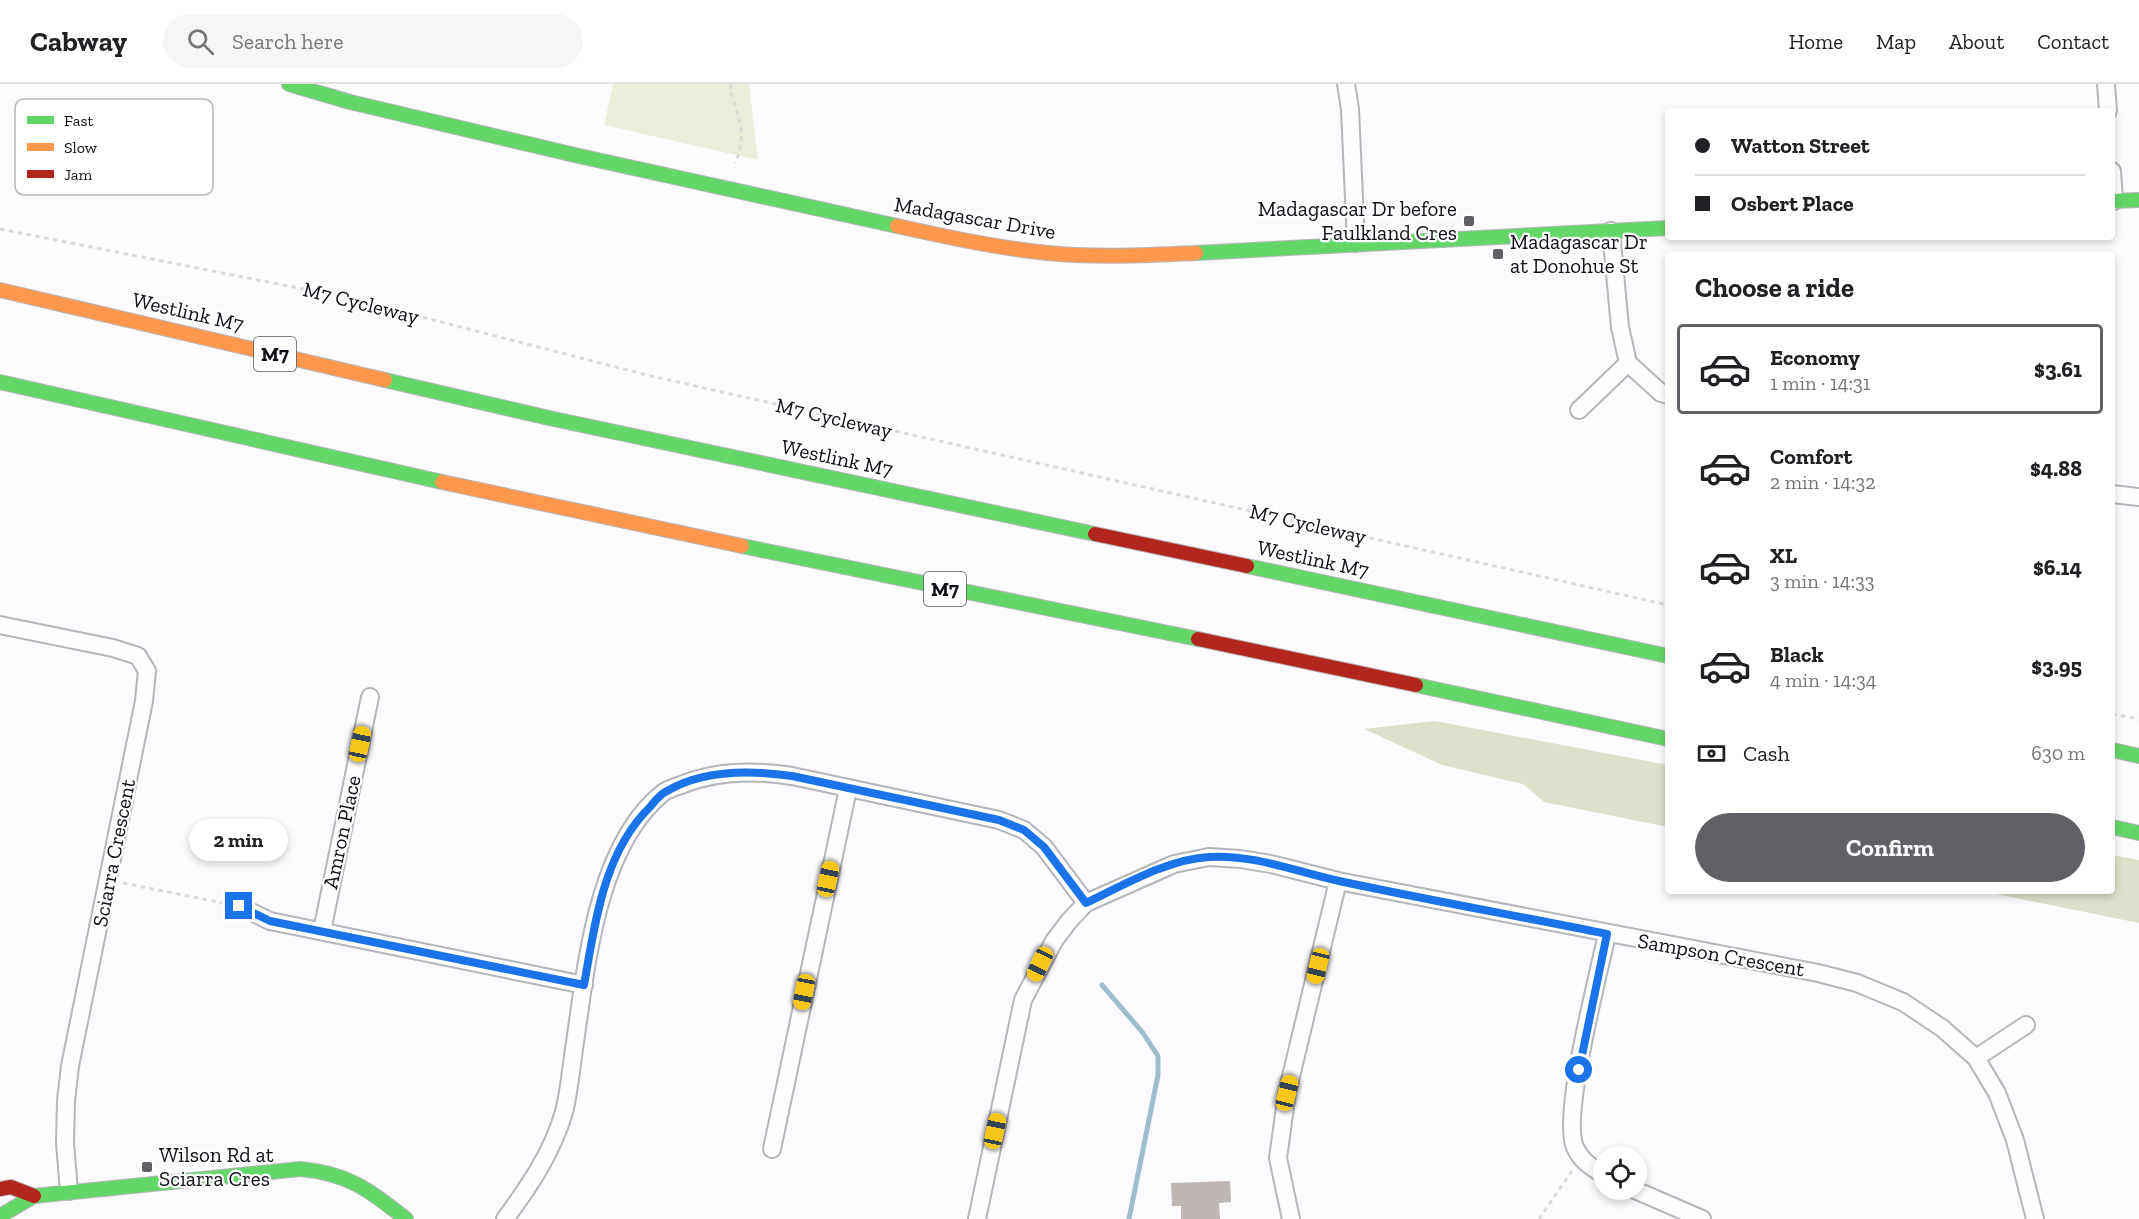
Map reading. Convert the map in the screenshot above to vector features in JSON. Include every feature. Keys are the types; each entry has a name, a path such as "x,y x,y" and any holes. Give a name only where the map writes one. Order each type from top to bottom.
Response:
{"main road":[{"name":"Madagascar Drive","path":"289,84 350,102 579,156 998,248 1069,256 1130,256 1665,228"},
{"path":"2115,201 2139,200"},
{"name":"Westlink M7","path":"0,290 549,418 1665,655"},
{"name":"M7","path":"0,382 222,435 872,574 1270,654 1665,738"},
{"path":"0,394 222,435"},
{"path":"2115,751 2139,756"},
{"path":"2115,828 2139,833"},
{"path":"0,1216 34,1196 280,1170 315,1169 343,1176 406,1219"},
{"path":"0,1189 11,1187 34,1196"}],"street":[{"path":"1346,84 1350,109 1356,243"},
{"path":"2106,84 2108,108"},
{"path":"1611,231 1620,327 1628,363 1665,394"},
{"path":"1579,410 1628,363"},
{"path":"2115,494 2139,497"},
{"name":"Sciarra Crescent","path":"0,626 130,653 138,656 147,671 144,701 70,1066 65,1143 69,1191"},
{"name":"Amron Place","path":"322,931 370,698"},
{"path":"504,1219 542,1165 554,1142 564,1110 584,985 608,876 621,846 639,817 665,791 692,780 726,772 761,771 999,820 1024,830 1044,847 1086,903"},
{"path":"772,1149 848,789"},
{"name":"Sampson Crescent","path":"977,1219 1023,1000 1054,941 1086,903 1174,864 1209,857 1271,864 1338,881 1607,934 1818,972 1857,983 1903,1002 1941,1028 1976,1058 1997,1093 2015,1140 2035,1219"},
{"path":"1291,1219 1278,1158 1287,1093 1338,881"},
{"path":"239,906 270,921 584,985"},
{"path":"1593,1168 1586,1164 1574,1145 1571,1124 1574,1093 1607,934"},
{"path":"1976,1058 2026,1025"},
{"path":"1647,1195 1702,1219"}],"path":[{"path":"731,84 730,90 742,128 742,144 735,163"},
{"name":"M7 Cycleway","path":"0,229 344,297 651,376 1665,604"},
{"path":"2115,715 2139,719"},
{"path":"109,880 239,906"},
{"path":"1539,1219 1581,1156"}],"green space":[{"path":"613,84 749,84 758,160 604,125"},
{"path":"1435,721 1665,764 1665,826 1544,802 1523,784 1442,765 1364,729"},
{"path":"2115,856 2139,860 2139,923 1996,894 2115,894"}],"building":[{"path":"1230,1181 1231,1202 1219,1203 1220,1219 1181,1219 1181,1206 1172,1206 1171,1183"}],"waterway":[{"path":"1102,985 1143,1033 1158,1056 1158,1075 1129,1219"}],"traffic: fast":[{"path":"289,84 350,102 579,156 897,226"},
{"path":"2115,201 2139,200"},
{"path":"1196,253 1665,228"},
{"path":"385,380 549,418 1095,534"},
{"path":"0,382 442,482"},
{"path":"742,546 1198,639"},
{"path":"1247,566 1665,655"},
{"path":"1416,685 1665,738"},
{"path":"2115,751 2139,756"},
{"path":"2115,828 2139,833"},
{"path":"0,1216 34,1196 300,1169 332,1174 345,1179 369,1191 406,1219"}],"traffic: slow":[{"path":"897,226 991,245 1066,255 1196,253"},
{"path":"0,290 385,380"},
{"path":"442,482 742,546"}],"traffic: jam":[{"path":"1095,534 1247,566"},
{"path":"1198,639 1416,685"},
{"path":"0,1189 11,1187 34,1196"}],"place":[{"name":"Madagascar Dr before Faulkland Cres","path":"1469,221"},
{"name":"Madagascar Dr at Donohue St","path":"1498,254"},
{"name":"Wilson Rd at Sciarra Cres","path":"147,1167"}],"route":[{"path":"239,906 270,921 584,985 608,876 621,846 639,817 665,791 692,780 726,772 761,771 999,820 1024,830 1044,847 1086,903 1174,864 1209,857 1271,864 1338,881 1607,934 1579,1070"}]}
